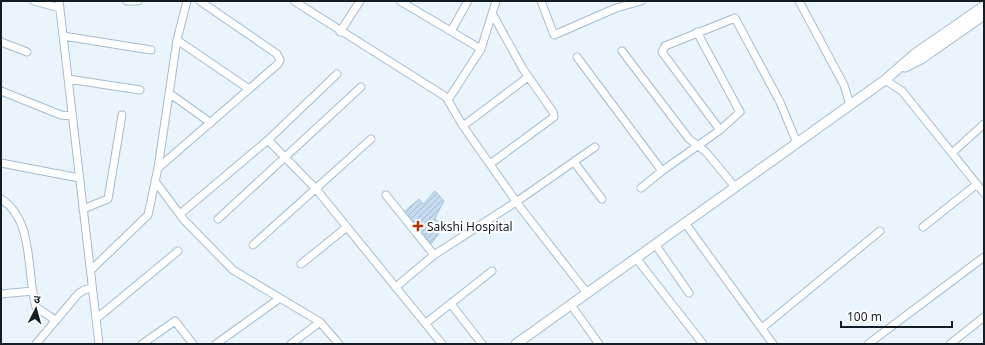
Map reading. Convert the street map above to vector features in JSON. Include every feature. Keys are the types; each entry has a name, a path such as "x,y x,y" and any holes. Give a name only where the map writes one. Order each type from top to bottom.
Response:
{"main road":[{"path":"516,344 885,80 916,53 984,6"},
{"path":"898,70 921,59 984,15"}],"street":[{"path":"34,1 60,5 68,79 68,116 91,270 88,289 96,319 99,344"},
{"path":"127,1 138,1"},
{"path":"91,270 145,220 150,209 156,181 177,40 187,1"},
{"path":"158,168 278,64 279,57 200,1"},
{"path":"340,32 360,1"},
{"path":"400,1 413,4 451,31 481,49"},
{"path":"451,31 468,1"},
{"path":"448,100 481,49 493,15 496,1"},
{"path":"541,1 554,35 615,4 641,1"},
{"path":"799,1 844,85 850,105"},
{"path":"298,2 340,32 440,93 448,100 463,126 516,202 587,293"},
{"path":"490,164 554,117 528,77 493,15"},
{"path":"720,130 662,52 665,46 732,18 738,20 783,108 797,143"},
{"path":"641,188 662,171 720,130 740,112 697,32"},
{"path":"63,36 151,50"},
{"path":"177,40 249,89"},
{"path":"1,42 27,52"},
{"path":"622,51 689,139 699,146 734,187"},
{"path":"577,57 662,171"},
{"path":"180,214 268,140 337,74"},
{"path":"463,126 528,77"},
{"path":"68,79 140,90"},
{"path":"885,80 902,91 984,193"},
{"path":"218,219 361,87"},
{"path":"1,91 68,116"},
{"path":"169,93 211,123"},
{"path":"83,209 108,199 122,115"},
{"path":"952,153 984,124"},
{"path":"253,245 371,139"},
{"path":"268,140 316,189 397,286 442,344"},
{"path":"397,286 434,255 516,202 595,147"},
{"path":"574,162 602,199"},
{"path":"1,163 76,177"},
{"path":"156,181 180,214 233,270 320,322 339,344"},
{"path":"923,227 977,184"},
{"path":"386,195 434,255"},
{"path":"1,200 9,207 24,230 36,307 55,320"},
{"path":"685,223 773,344"},
{"path":"301,264 347,227"},
{"path":"762,328 880,232"},
{"path":"655,244 689,293"},
{"path":"96,319 178,251"},
{"path":"868,344 984,256"},
{"path":"636,258 703,344"},
{"path":"426,323 492,271"},
{"path":"36,344 55,320 88,289"},
{"path":"1,294 33,291"},
{"path":"216,344 280,298"},
{"path":"451,304 482,344"},
{"path":"571,305 598,344"},
{"path":"950,344 984,318"},
{"path":"142,344 175,321 193,344"},
{"path":"291,344 320,322"}],"building":[{"path":"435,191 444,201 435,218 443,228 431,244 404,212 419,199 423,204"}],"place":[{"name":"Sakshi Hospital","path":"418,226"}]}
